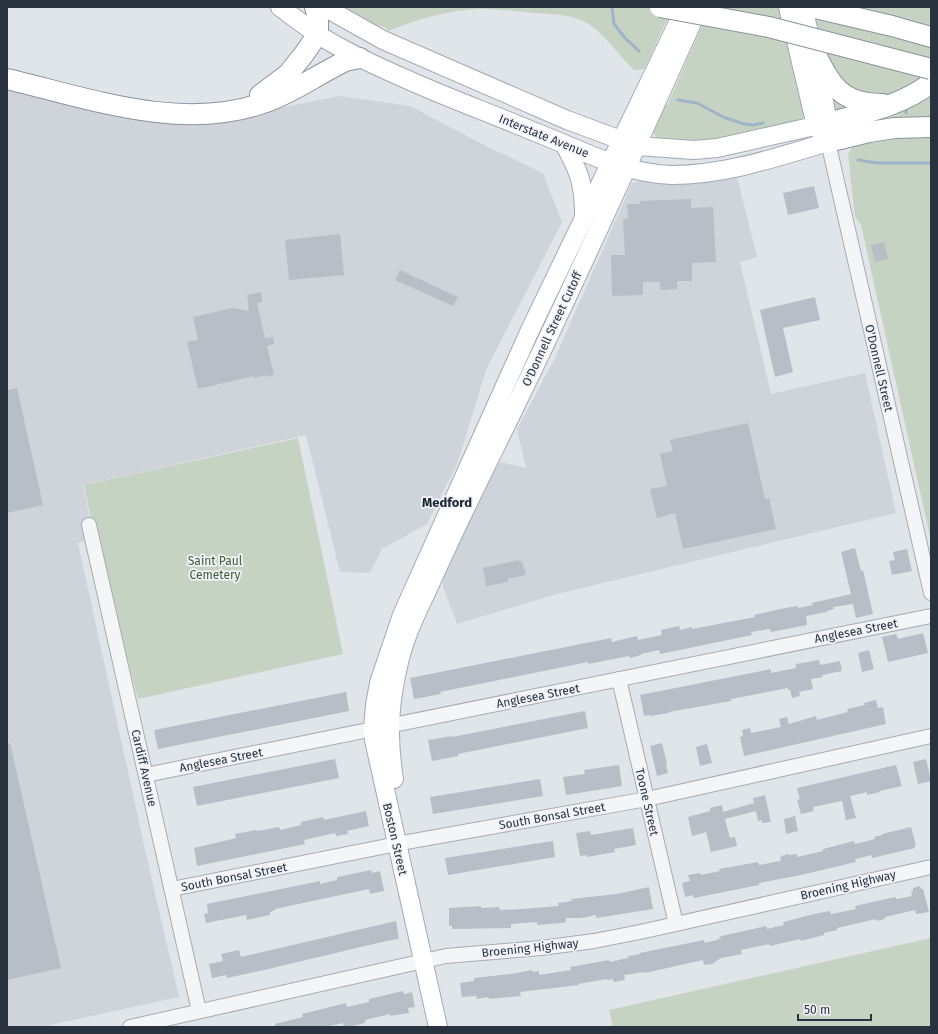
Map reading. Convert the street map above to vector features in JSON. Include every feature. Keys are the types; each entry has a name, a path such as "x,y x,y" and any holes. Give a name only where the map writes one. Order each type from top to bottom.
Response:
{"highway":[{"path":"228,112 261,94 288,74 318,34 318,18 315,7"},
{"path":"660,7 769,27 931,69"},
{"path":"811,7 869,20 931,37"},
{"path":"813,49 826,75 835,87 846,97 861,102 895,104"},
{"path":"14,81 106,103 153,111 198,115 228,112 265,103 345,61 360,58"},
{"path":"822,124 895,104 909,97 931,82"},
{"path":"828,142 869,132 895,128 931,126"}],"main road":[{"name":"Interstate Avenue","path":"280,7 318,34 360,58 432,90 564,144 643,173 671,175 712,173 736,168 828,142"},
{"name":"Interstate Avenue","path":"324,7 384,40 567,120 628,143 687,150 717,148 822,124"},
{"name":"O'Donnell Street Cutoff","path":"396,650 408,634 448,543 509,420 627,168 628,143 684,7"},
{"name":"O'Donnell Street Cutoff","path":"396,650 402,616 436,537 531,328 610,162 628,143 699,7"},
{"name":"O'Donnell Street","path":"788,7 828,142"},
{"name":"O'Donnell Street","path":"803,7 813,49 822,124"},
{"path":"564,144 578,169 582,182 584,218"},
{"name":"Boston Street","path":"396,650 394,686 381,728 389,744 402,843 428,960 438,1027"},
{"name":"Boston Street","path":"428,960 449,1027"}],"street":[{"name":"O'Donnell Street","path":"828,142 931,593"},
{"name":"Cardiff Avenue","path":"89,525 199,1011"},
{"name":"Anglesea Street","path":"146,775 931,616"},
{"name":"Toone Street","path":"619,679 676,924"},
{"name":"South Bonsal Street","path":"172,890 402,843 647,799 931,736"},
{"name":"Broening Highway","path":"130,1027 165,1023 199,1011 446,956 517,951 567,945 640,932 931,867"}],"shaded area":[{"path":"7,86 249,114 340,96 410,106 486,146 543,173 562,222 486,370 458,462 427,524 382,549 370,573 340,572 306,435 83,485 94,538 78,543 179,997 41,1027 7,1027"},
{"path":"737,177 757,257 740,262 771,394 865,373 896,513 557,594 457,624 443,587 443,579 491,474 500,462 526,468 517,429 554,360 631,184 641,180 703,183"}],"green space":[{"path":"343,7 673,7 646,65 644,68 634,70 593,27 581,20 568,16 500,10 467,10 433,16 388,31 386,28 371,23"},
{"path":"710,7 779,7 805,115 801,120 744,135 693,142 659,140 657,138 654,129 664,106 668,104"},
{"path":"813,7 931,7 931,72 887,98 848,90 825,54"},
{"path":"829,87 857,106 838,112 837,110 834,111"},
{"path":"924,96 931,98 931,120 843,129"},
{"path":"931,134 931,541 861,225 855,217 848,154 860,141"},
{"name":"Saint Paul Cemetery","path":"298,438 343,654 138,699 97,549 84,485"},
{"path":"931,938 931,1027 613,1027 609,1010"}],"building":[{"path":"814,186 819,208 788,215 783,193"},
{"path":"691,199 691,208 713,207 716,262 692,263 692,281 677,281 677,289 660,290 660,282 643,282 643,295 612,296 611,255 625,255 623,219 628,219 627,204 640,204 640,201"},
{"path":"340,234 344,275 289,280 285,240"},
{"path":"884,242 888,259 875,262 871,245"},
{"path":"400,270 458,297 453,306 395,280"},
{"path":"261,292 262,302 257,303 265,338 273,337 274,344 267,346 274,375 254,378 254,376 198,389 187,342 198,340 193,317 232,308 249,311 247,295"},
{"path":"815,297 820,320 783,328 793,372 775,377 760,310"},
{"path":"17,388 43,505 7,513 7,390"},
{"path":"748,423 765,499 769,498 776,529 683,549 675,513 657,518 650,489 667,486 660,454 673,451 670,440"},
{"path":"855,548 861,571 863,570 873,614 856,618 853,604 833,607 834,609 827,612 806,616 807,625 771,632 770,629 751,632 752,635 660,654 659,650 630,658 629,656 588,664 588,662 440,692 441,694 414,699 410,678 611,638 612,642 637,636 638,640 662,635 661,630 679,626 680,630 692,627 692,629 755,617 754,615 785,608 798,606 798,608 813,605 812,603 851,594 841,552"},
{"path":"907,549 912,571 892,575 889,561 895,560 893,552"},
{"path":"519,560 519,562 522,561 526,575 507,579 508,582 486,586 483,568"},
{"path":"923,633 928,653 888,662 882,637 896,634 898,639"},
{"path":"869,650 874,669 862,672 858,653"},
{"path":"819,660 820,665 840,661 842,671 811,679 813,689 799,692 800,696 792,698 788,688 731,699 731,701 669,713 644,716 640,695 771,669 771,673 796,668 796,664"},
{"path":"346,692 349,711 158,749 154,730"},
{"path":"876,700 878,708 883,707 886,724 744,756 740,737 743,736 742,730 750,728 751,733 781,727 779,719 787,717 789,724 816,716 817,720 848,712 847,709 865,705 864,703"},
{"path":"585,711 588,728 458,754 458,756 432,761 428,740 452,737"},
{"path":"10,743 61,968 7,980 7,744"},
{"path":"662,743 668,773 657,776 650,746"},
{"path":"707,744 712,763 700,766 696,747"},
{"path":"335,759 339,778 197,806 193,787"},
{"path":"926,759 931,781 918,784 913,762"},
{"path":"619,765 622,786 566,795 563,777 585,774 584,770"},
{"path":"896,765 902,786 867,795 867,792 850,796 856,818 846,820 842,801 813,807 814,811 801,814 797,800 800,799 797,788"},
{"path":"540,779 543,796 433,814 430,797"},
{"path":"765,795 771,822 762,823 762,820 758,821 756,811 725,819 730,838 735,837 737,846 711,852 706,832 692,836 688,817 710,811 710,808 722,805 723,812 754,803 753,798"},
{"path":"366,811 369,826 347,831 348,834 336,836 335,833 304,840 305,844 197,866 194,848 236,838 235,834 279,827 280,830 301,825 301,822 323,817 324,820"},
{"path":"795,816 798,831 786,834 784,819"},
{"path":"911,827 916,845 914,845 915,848 872,858 872,855 855,859 856,862 759,883 759,885 694,898 693,895 685,897 682,883 690,881 688,875 700,873 701,875 720,871 719,869 758,862 759,865 780,862 781,856 789,854 790,858 790,855 797,854 797,857 823,851 823,849 854,841 855,844 875,839 874,837 882,834"},
{"path":"633,828 636,845 614,849 615,852 587,857 587,855 580,856 576,833 590,831 591,835"},
{"path":"553,841 555,857 448,875 445,858"},
{"path":"371,870 372,873 380,871 384,891 370,894 369,889 275,909 270,912 270,915 247,920 246,915 206,923 204,914 208,913 207,904 320,881 320,884 337,880 337,877"},
{"path":"920,886 921,889 923,889 929,912 916,914 915,910 885,917 885,919 876,921 876,919 837,928 837,930 824,933 824,935 801,941 800,939 770,946 769,944 741,950 742,954 721,958 712,964 704,965 703,960 645,973 624,975 625,980 614,982 613,979 607,979 578,984 579,985 520,992 521,996 489,999 488,997 477,999 476,996 462,997 460,983 474,981 474,978 532,970 533,972 539,971 539,975 571,970 570,967 609,960 610,962 628,958 628,956 640,953 704,940 705,943 720,939 719,937 726,935 766,926 767,929 784,925 783,922 814,914 830,911 831,914 856,909 855,906 895,897 897,899 912,896 911,892 913,891 913,888"},
{"path":"649,887 653,909 596,918 596,915 582,918 566,918 566,922 561,923 537,925 537,922 511,924 511,928 452,929 452,926 449,926 449,908 481,906 481,908 499,907 500,910 559,906 558,903 572,901 571,899 617,894"},
{"path":"396,921 399,939 227,978 226,975 212,978 209,964 223,961 221,954 239,950 241,957"},
{"path":"403,991 404,994 412,992 415,1007 408,1008 409,1013 390,1016 390,1014 365,1020 365,1023 349,1027 344,1027 343,1023 325,1027 275,1027 275,1024 303,1017 302,1014 346,1003 347,1007 369,1002 369,999"}],"waterway":[{"path":"612,7 614,24 625,38 639,51"},
{"path":"678,100 697,103 723,117 744,124 753,125 763,123"},
{"path":"906,113 906,108 908,107"},
{"path":"858,160 877,163 931,163"}],"district":[{"name":"Medford","path":"447,502"}]}
